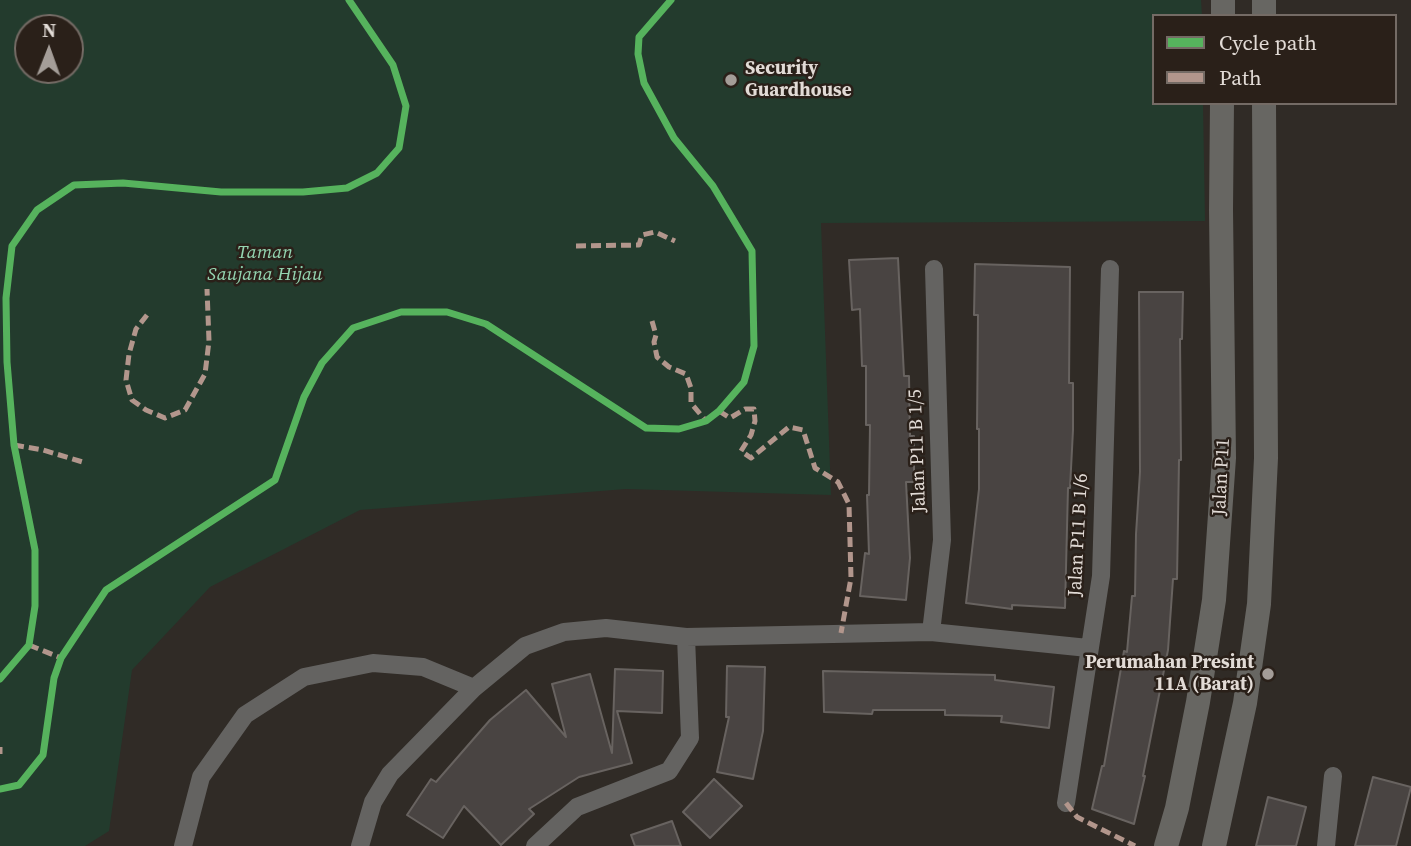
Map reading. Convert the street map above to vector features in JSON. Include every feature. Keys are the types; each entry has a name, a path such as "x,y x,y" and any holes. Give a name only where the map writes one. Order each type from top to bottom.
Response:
{"main road":[{"name":"Jalan P11","path":"1166,846 1177,807 1198,702 1214,600 1223,484 1222,105"},
{"path":"1214,846 1245,703 1259,604 1266,458 1264,105"}],"street":[{"name":"Jalan P11 B 1/6","path":"1066,803 1101,576 1110,268"},
{"name":"Jalan P11 B 1/5","path":"931,632 942,540 934,269"},
{"path":"360,846 373,802 390,774 474,688 525,646 564,632 606,628 686,637 931,632 1088,648"},
{"path":"534,846 577,807 670,771 690,738 686,637"},
{"path":"183,846 201,777 245,715 304,677 373,663 423,667 474,688"},
{"path":"1326,846 1333,776"}],"green space":[{"name":"Taman Saujana Hijau","path":"0,0 1201,0 1202,14 1152,14 1152,105 1203,105 1205,221 821,223 831,495 626,489 360,510 210,587 132,670 109,831 85,846 0,846"}],"building":[{"path":"898,258 904,376 909,376 910,436 914,436 914,482 906,482 910,558 906,600 860,596 865,553 869,554 867,495 870,425 866,425 866,366 862,366 860,309 852,310 849,260"},
{"path":"975,264 1070,267 1069,383 1073,383 1073,430 1068,488 1065,608 1012,605 1012,609 966,603 979,489"},
{"path":"1139,292 1183,292 1177,579 1173,579 1168,650 1134,824 1092,809 1104,766 1124,651 1127,652 1132,596 1135,596 1140,472"},
{"path":"727,666 765,667 763,731 753,779 717,772 729,717 726,717"},
{"path":"615,669 663,671 662,713 617,711 632,763 579,777 529,809 534,814 501,845 464,806 443,838 407,815 431,779 436,782 490,720 526,690 566,737 552,684 590,674 612,753"},
{"path":"823,671 995,675 995,680 1054,687 1049,728 1001,722 1002,716 945,715 945,710 873,710 872,714 824,712"},
{"path":"1373,777 1411,787 1396,846 1355,846"},
{"path":"714,779 742,806 710,838 683,812"},
{"path":"1268,797 1306,807 1296,846 1256,846"},
{"path":"672,821 681,846 635,846 631,835"}],"marked path":[{"path":"576,246 639,245 642,235 655,232 675,241"},
{"path":"147,315 136,329 126,380 132,400 165,418 185,410 205,374 209,341 207,289"},
{"path":"652,321 657,357 669,367 686,374 691,388 691,403 706,421"},
{"path":"719,411 730,418 745,409 754,409 755,421 751,435 741,451 751,458 789,427 803,430 815,468 838,482 849,504 851,578 841,633"},
{"path":"14,445 43,450 86,463"},
{"path":"29,645 61,658"},
{"path":"0,747 0,754"},
{"path":"1066,803 1077,817 1135,846"}],"cycle path":[{"path":"0,679 29,645 35,606 35,550 14,445 7,362 6,298 12,246 37,210 74,185 123,183 221,192 303,192 347,188 377,173 399,148 406,106 393,65 349,0"},
{"path":"0,789 19,785 43,755 54,678 61,658 106,590 275,480 304,397 322,363 353,328 401,312 447,312 486,324 646,428 679,429 706,421 719,411 744,382 754,346 752,251 713,186 674,138 644,83 638,54 639,37 671,0"}],"place":[{"name":"Security Guardhouse","path":"731,80"},
{"name":"Perumahan Presint 11A (Barat)","path":"1268,674"}]}
